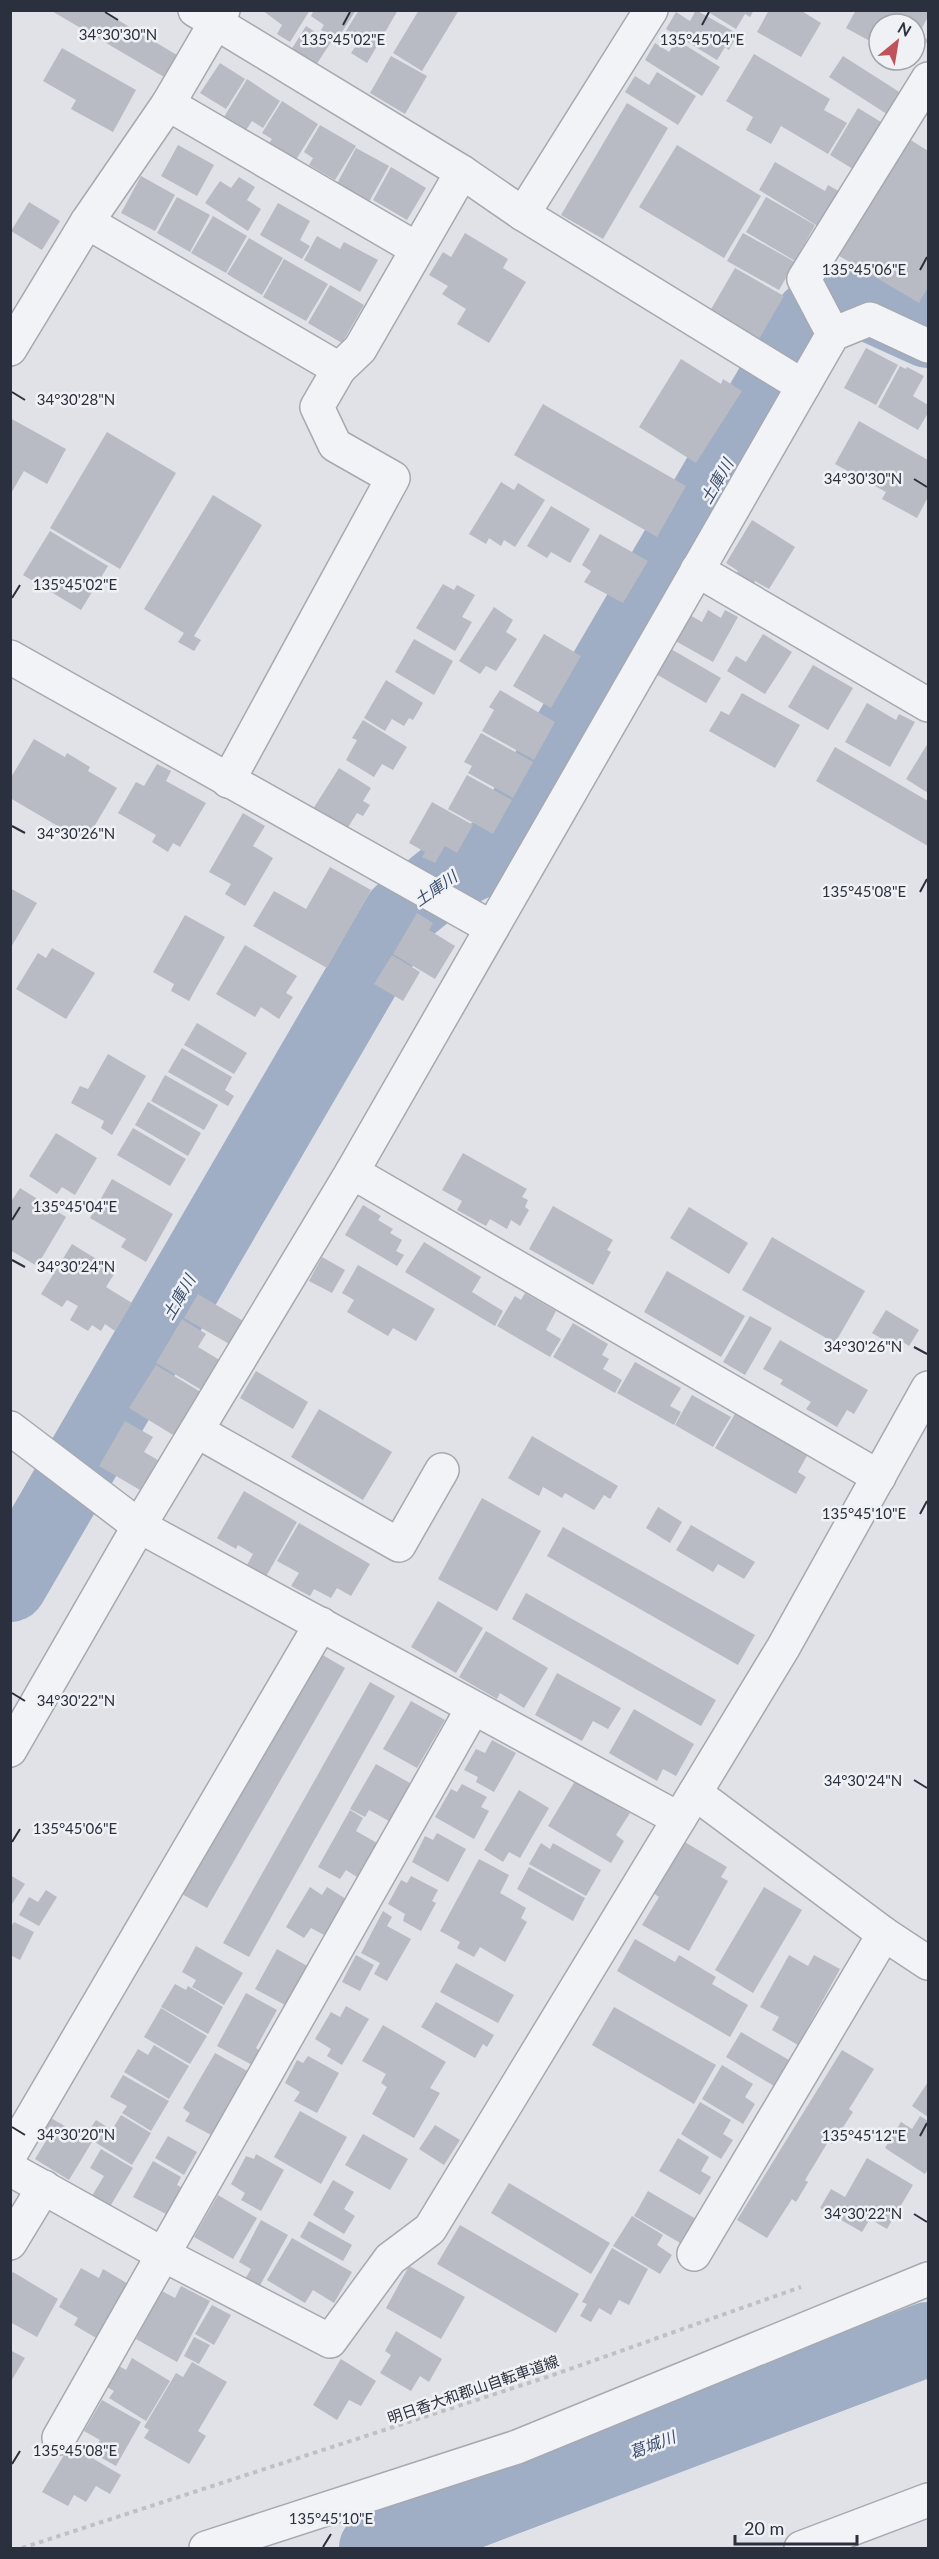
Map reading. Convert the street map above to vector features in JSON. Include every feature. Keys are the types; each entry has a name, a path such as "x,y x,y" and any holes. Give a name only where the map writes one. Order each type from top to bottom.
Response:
{"street":[{"path":"523,214 651,10"},
{"path":"10,348 87,222 168,104 211,15 462,172 523,214 803,386"},
{"path":"10,1750 139,1526 352,1172 803,386 825,319 804,279 928,80"},
{"path":"168,104 417,249"},
{"path":"228,781 393,478 335,445 316,407 339,369 360,349 462,172"},
{"path":"87,222 339,369"},
{"path":"825,319 870,319 928,346"},
{"path":"697,570 928,705"},
{"path":"10,657 492,928"},
{"path":"352,1172 879,1477"},
{"path":"10,2169 164,2255 330,2341 390,2259 430,2229 783,1648 928,1388"},
{"path":"10,1428 139,1526 473,1708 687,1806 928,1963"},
{"path":"197,1431 399,1545 442,1470"},
{"path":"10,2155 321,1624"},
{"path":"59,2438 473,1708"},
{"path":"694,2254 884,1934"},
{"path":"10,2243 44,2187"},
{"path":"207,2548 517,2446 928,2279"},
{"path":"801,2548 928,2499"}],"path":[{"name":"明日香大和郡山自転車道線","path":"21,2548 539,2380 806,2285"}],"building":[{"path":"50,10 101,10 177,55 164,77"},
{"path":"262,10 310,10 290,42 277,34 282,25"},
{"path":"314,10 356,10 337,40 321,30 324,25 311,16"},
{"path":"359,10 398,10 367,63 351,53 358,43 344,34"},
{"path":"419,10 459,10 422,71 393,53"},
{"path":"696,10 738,34 729,50 725,47 717,60 666,29 676,12 690,21"},
{"path":"705,10 754,10 750,17 745,14 736,29"},
{"path":"769,10 800,10 821,23 801,57 757,32"},
{"path":"856,10 928,10 927,19 927,12 867,12 867,39 846,28"},
{"path":"306,26 331,42 316,65 291,50"},
{"path":"677,40 720,67 702,96 645,60 655,43 669,52"},
{"path":"62,48 136,90 113,132 71,109 76,100 43,81"},
{"path":"754,54 830,99 824,110 847,123 828,154 781,126 771,144 746,130 753,117 726,101"},
{"path":"391,56 427,76 405,114 370,93"},
{"path":"843,56 904,95 890,116 829,77"},
{"path":"220,63 245,79 226,109 200,93"},
{"path":"657,72 696,96 678,125 625,92 635,76 649,85"},
{"path":"247,79 280,101 263,128 252,121 246,130 224,117"},
{"path":"282,101 318,124 294,163 267,146 272,139 262,133"},
{"path":"627,103 668,128 603,239 561,215"},
{"path":"858,108 881,122 853,169 830,155"},
{"path":"320,125 356,146 335,180 309,165 313,158 304,152"},
{"path":"906,137 928,151 928,287 919,303 836,254"},
{"path":"178,145 214,165 197,196 161,176"},
{"path":"677,145 761,196 724,258 639,207"},
{"path":"356,148 389,166 365,209 333,191"},
{"path":"775,162 825,191 828,185 842,193 821,228 759,190"},
{"path":"391,167 426,188 407,220 373,200"},
{"path":"141,176 175,195 155,231 121,213"},
{"path":"239,177 255,187 247,200 261,209 248,231 205,203 220,181 231,188"},
{"path":"177,197 210,215 190,252 157,233"},
{"path":"766,197 815,225 795,261 746,232"},
{"path":"29,202 60,221 42,250 11,231"},
{"path":"278,203 310,221 300,240 310,246 302,259 260,235"},
{"path":"213,216 247,236 226,273 191,253"},
{"path":"465,233 508,259 503,268 526,282 489,343 457,324 466,309 442,294 448,286 429,275 443,252 451,257"},
{"path":"743,233 795,262 779,290 727,261"},
{"path":"317,236 340,249 344,242 378,260 360,292 304,260"},
{"path":"249,238 283,258 262,295 227,274"},
{"path":"284,259 328,284 306,321 263,297"},
{"path":"735,268 784,296 759,339 710,311"},
{"path":"330,285 364,305 342,343 308,323"},
{"path":"866,348 898,365 876,405 844,388"},
{"path":"681,359 721,384 723,379 742,391 696,463 639,427"},
{"path":"900,366 924,376 913,396 928,405 928,413 918,430 878,407"},
{"path":"543,404 686,486 657,537 514,455"},
{"path":"10,418 66,449 47,484 24,471 10,495"},
{"path":"859,421 928,460 928,497 917,518 882,499 886,492 835,464"},
{"path":"107,432 176,473 120,569 50,528"},
{"path":"501,482 514,490 518,483 545,500 515,547 504,540 501,546 489,538 486,544 469,534"},
{"path":"213,495 262,525 194,636 201,640 194,651 178,642 184,633 144,609"},
{"path":"551,506 590,529 570,563 551,552 547,558 527,546"},
{"path":"752,520 795,547 769,589 755,581 752,588 734,577 738,571 726,563"},
{"path":"50,531 108,566 81,610 23,575"},
{"path":"600,534 648,561 623,603 584,582 591,571 582,565"},
{"path":"443,584 454,590 457,585 475,595 462,617 472,622 455,651 416,628"},
{"path":"494,607 513,620 506,632 517,639 496,671 486,666 480,674 459,661"},
{"path":"708,610 721,618 725,610 738,617 713,662 672,639 686,613 702,622"},
{"path":"544,634 581,656 551,708 513,686"},
{"path":"763,634 792,652 765,694 727,671 736,656 746,662"},
{"path":"414,639 453,661 434,695 395,672"},
{"path":"671,649 721,678 706,703 656,674"},
{"path":"813,665 853,688 828,730 788,707"},
{"path":"386,680 423,703 413,720 409,718 404,726 392,719 385,731 364,718"},
{"path":"500,690 555,722 534,760 482,731 494,710 489,707"},
{"path":"742,693 800,725 775,768 709,731 721,711 729,715"},
{"path":"867,703 896,720 899,714 915,722 890,767 845,742"},
{"path":"363,720 407,747 393,770 382,764 374,777 346,760 357,740 352,738"},
{"path":"481,733 533,762 513,798 468,773 472,766 464,762"},
{"path":"34,739 65,757 67,753 90,767 88,771 117,788 85,842 10,798 10,779"},
{"path":"928,743 928,793 906,779"},
{"path":"835,747 928,801 928,846 816,781"},
{"path":"157,764 171,771 166,781 206,803 180,847 173,843 168,852 152,842 156,835 118,813 136,782 144,786"},
{"path":"339,768 371,788 363,801 370,805 363,816 357,813 347,829 313,809"},
{"path":"467,775 512,800 493,834 448,809"},
{"path":"432,802 473,825 457,853 445,846 435,863 422,857 425,852 409,843"},
{"path":"243,813 265,826 253,846 273,858 245,906 225,894 231,884 209,872"},
{"path":"330,867 371,890 327,968 253,926 274,891 306,909"},
{"path":"10,888 37,903 10,949"},
{"path":"417,913 433,923 429,930 455,946 435,979 393,954"},
{"path":"185,915 225,937 189,1001 171,991 174,984 153,972"},
{"path":"245,945 297,976 286,993 293,997 279,1019 261,1007 255,1017 216,994"},
{"path":"52,948 95,973 66,1019 16,989 38,953 46,958"},
{"path":"392,955 420,972 403,1001 374,984"},
{"path":"197,1023 247,1053 234,1074 184,1045"},
{"path":"182,1048 232,1077 225,1090 234,1096 228,1106 168,1072"},
{"path":"108,1054 146,1076 112,1135 101,1128 104,1121 71,1103 80,1086 88,1089"},
{"path":"165,1075 218,1105 204,1130 151,1101"},
{"path":"148,1102 201,1133 188,1156 135,1125"},
{"path":"133,1128 186,1159 170,1186 117,1155"},
{"path":"56,1133 97,1158 75,1195 62,1187 57,1194 29,1176"},
{"path":"463,1153 527,1189 522,1197 528,1200 525,1207 529,1210 520,1226 511,1220 507,1229 490,1219 486,1226 457,1210 462,1201 442,1190"},
{"path":"112,1179 173,1214 146,1262 121,1247 126,1239 90,1218"},
{"path":"20,1188 66,1217 37,1266 10,1250 10,1203"},
{"path":"363,1205 381,1216 378,1220 393,1229 390,1233 402,1240 396,1251 404,1255 397,1266 345,1235"},
{"path":"553,1206 613,1240 607,1250 611,1252 593,1285 529,1249"},
{"path":"689,1207 748,1243 729,1274 670,1238"},
{"path":"772,1237 865,1291 835,1343 742,1290"},
{"path":"424,1242 481,1277 472,1292 503,1311 495,1326 405,1272"},
{"path":"72,1244 116,1271 106,1287 132,1303 115,1331 105,1324 101,1331 92,1325 88,1331 70,1320 78,1306 67,1300 62,1307 41,1294"},
{"path":"322,1257 345,1270 332,1293 309,1281"},
{"path":"358,1265 435,1309 416,1341 393,1328 388,1336 347,1312 354,1300 342,1293"},
{"path":"667,1271 745,1316 721,1357 644,1312"},
{"path":"525,1293 556,1311 546,1330 561,1339 550,1357 497,1326 515,1296 521,1300"},
{"path":"198,1294 245,1322 231,1345 184,1318"},
{"path":"886,1310 919,1330 909,1346 903,1342 899,1349 872,1333"},
{"path":"750,1316 772,1328 745,1375 723,1362"},
{"path":"182,1319 206,1334 198,1347 223,1362 205,1392 156,1363"},
{"path":"573,1323 608,1344 602,1355 609,1359 603,1369 622,1380 615,1393 553,1357"},
{"path":"780,1340 868,1390 854,1414 847,1410 837,1427 806,1409 811,1402 780,1384 783,1380 763,1369"},
{"path":"635,1362 681,1388 670,1406 681,1412 674,1425 617,1393"},
{"path":"156,1365 204,1394 178,1438 129,1408"},
{"path":"256,1371 308,1402 293,1429 240,1398"},
{"path":"692,1395 731,1417 713,1447 675,1425"},
{"path":"319,1409 392,1452 363,1500 291,1457"},
{"path":"736,1412 808,1454 798,1472 806,1477 796,1494 715,1448"},
{"path":"125,1421 153,1437 144,1452 158,1460 140,1490 99,1466"},
{"path":"532,1436 618,1486 610,1499 604,1495 594,1510 565,1493 562,1498 543,1487 539,1496 508,1478"},
{"path":"244,1491 297,1522 264,1580 245,1569 253,1554 238,1545 236,1549 217,1538"},
{"path":"482,1498 541,1531 497,1611 438,1579"},
{"path":"658,1507 682,1522 670,1543 646,1528"},
{"path":"299,1523 370,1564 351,1596 337,1588 331,1598 314,1589 310,1596 291,1586 299,1573 277,1561"},
{"path":"691,1525 755,1562 744,1579 718,1564 713,1572 676,1550"},
{"path":"563,1527 755,1635 738,1665 547,1556"},
{"path":"526,1593 716,1700 701,1726 512,1619"},
{"path":"438,1601 483,1628 456,1673 411,1647"},
{"path":"486,1631 548,1668 524,1708 500,1693 497,1699 459,1677"},
{"path":"321,1654 345,1668 207,1908 182,1894"},
{"path":"557,1673 621,1708 608,1729 593,1721 582,1741 535,1715"},
{"path":"370,1682 395,1696 249,1957 223,1943"},
{"path":"411,1701 445,1720 417,1768 383,1749"},
{"path":"634,1709 694,1744 676,1776 663,1769 657,1781 609,1753"},
{"path":"492,1740 516,1753 494,1792 476,1782 478,1777 464,1770 476,1749 485,1753"},
{"path":"376,1764 410,1783 389,1821 369,1810 365,1817 350,1809"},
{"path":"575,1781 630,1813 616,1835 624,1841 611,1863 548,1826"},
{"path":"462,1784 487,1797 481,1807 489,1811 474,1839 435,1817 451,1789 457,1792"},
{"path":"519,1790 549,1808 520,1858 509,1852 503,1862 484,1850"},
{"path":"350,1810 363,1818 356,1831 377,1843 357,1877 346,1870 340,1879 318,1867"},
{"path":"437,1833 466,1849 448,1882 412,1862 425,1836 433,1840"},
{"path":"683,1841 727,1867 721,1877 728,1881 689,1951 642,1925 659,1897 653,1893"},
{"path":"541,1843 550,1849 553,1843 601,1870 586,1896 529,1864"},
{"path":"479,1859 509,1875 500,1893 526,1908 521,1918 527,1922 505,1962 480,1947 474,1957 457,1948 460,1942 440,1931"},
{"path":"529,1867 585,1898 573,1921 517,1889"},
{"path":"10,1875 25,1884 10,1907"},
{"path":"411,1876 438,1890 432,1901 436,1903 421,1931 403,1921 405,1914 388,1904 401,1880 407,1883"},
{"path":"310,1887 322,1895 327,1887 346,1899 324,1935 311,1928 304,1938 286,1927"},
{"path":"764,1887 802,1910 753,1993 715,1970"},
{"path":"46,1890 57,1897 39,1926 19,1915 29,1897 38,1902"},
{"path":"383,1911 392,1917 387,1926 411,1939 387,1981 374,1974 380,1963 361,1953"},
{"path":"14,1922 34,1932 20,1960 10,1955 10,1928"},
{"path":"635,1939 675,1962 679,1955 716,1977 712,1984 748,2005 730,2037 617,1971"},
{"path":"196,1946 243,1973 224,2005 192,1987 196,1980 182,1972"},
{"path":"277,1949 309,1967 287,2006 255,1989"},
{"path":"356,1955 374,1965 360,1991 342,1982"},
{"path":"789,1955 808,1966 814,1955 840,1969 798,2045 772,2030 779,2017 760,2007"},
{"path":"456,1963 514,1995 498,2023 440,1992"},
{"path":"175,1984 186,1990 188,1986 223,2007 208,2034 161,2007"},
{"path":"246,1993 277,2010 256,2048 262,2052 254,2066 217,2046"},
{"path":"436,2002 494,2035 487,2047 483,2044 475,2058 421,2027"},
{"path":"346,2006 369,2019 342,2065 327,2056 331,2049 315,2039 331,2012 340,2017"},
{"path":"614,2007 716,2065 694,2104 592,2045"},
{"path":"161,2008 207,2036 190,2064 144,2037"},
{"path":"383,2025 446,2062 430,2088 440,2093 414,2138 372,2114 387,2087 381,2083 386,2074 362,2061"},
{"path":"741,2032 789,2060 774,2086 726,2057"},
{"path":"154,2045 189,2066 169,2099 124,2072 138,2049 148,2055"},
{"path":"842,2050 874,2069 849,2109 853,2112 832,2144 828,2142 805,2180 808,2182 796,2202 792,2199 767,2238 737,2220"},
{"path":"215,2053 249,2072 213,2136 185,2121 190,2113 183,2108"},
{"path":"308,2056 339,2073 317,2113 294,2101 300,2092 285,2083 297,2060 303,2063"},
{"path":"722,2065 753,2084 745,2097 755,2104 743,2124 702,2099"},
{"path":"123,2075 169,2101 151,2131 122,2113 127,2106 110,2097"},
{"path":"928,2082 928,2117 912,2106"},
{"path":"700,2102 731,2120 723,2134 733,2140 721,2159 681,2134"},
{"path":"300,2111 347,2137 321,2184 274,2157"},
{"path":"121,2115 151,2133 132,2165 85,2136 96,2120 112,2130"},
{"path":"920,2116 928,2121 928,2169 925,2174 885,2148 901,2122 912,2129"},
{"path":"51,2118 92,2142 69,2180 35,2159 49,2136 43,2132"},
{"path":"435,2125 460,2140 444,2165 419,2149"},
{"path":"363,2134 408,2159 390,2190 345,2165"},
{"path":"168,2136 197,2152 184,2175 155,2158"},
{"path":"678,2138 709,2157 701,2171 711,2177 700,2195 659,2171"},
{"path":"101,2149 133,2168 108,2210 90,2199 104,2176 90,2168"},
{"path":"256,2154 284,2170 261,2211 241,2200 245,2193 231,2184 246,2156 254,2159"},
{"path":"867,2158 913,2185 887,2229 870,2219 862,2232 820,2208 831,2189 845,2197"},
{"path":"153,2161 181,2177 177,2185 183,2188 168,2215 133,2197"},
{"path":"333,2180 354,2192 344,2209 355,2216 344,2234 313,2215"},
{"path":"509,2183 610,2243 591,2274 491,2213"},
{"path":"648,2191 696,2219 682,2244 634,2216"},
{"path":"218,2195 257,2218 233,2259 194,2237"},
{"path":"632,2216 663,2235 657,2245 672,2255 660,2274 613,2246"},
{"path":"261,2220 288,2235 259,2287 245,2279 251,2269 239,2262"},
{"path":"309,2221 352,2245 343,2261 300,2237"},
{"path":"460,2225 579,2294 556,2333 437,2264"},
{"path":"292,2238 352,2272 334,2303 313,2290 305,2303 267,2280"},
{"path":"612,2248 648,2269 629,2305 619,2300 611,2315 599,2308 591,2322 580,2316 587,2304 582,2302"},
{"path":"409,2266 465,2297 441,2339 386,2308"},
{"path":"81,2268 99,2278 103,2269 130,2285 98,2339 74,2325 78,2318 59,2307"},
{"path":"13,2272 58,2299 37,2337 10,2322 10,2276"},
{"path":"181,2286 210,2301 177,2362 136,2339 162,2291 175,2298"},
{"path":"212,2305 231,2315 214,2345 195,2334"},
{"path":"396,2331 442,2359 429,2382 420,2376 411,2391 380,2373 391,2355 385,2351"},
{"path":"194,2337 210,2345 199,2364 184,2356"},
{"path":"10,2350 25,2358 10,2383"},
{"path":"132,2358 170,2381 146,2421 109,2398 114,2391 107,2387 119,2366 126,2370"},
{"path":"341,2359 376,2381 361,2406 349,2400 337,2420 313,2405"},
{"path":"192,2362 227,2382 198,2431 206,2436 189,2464 144,2438 149,2430 144,2427 176,2373 183,2377"},
{"path":"102,2400 141,2422 116,2466 93,2453 100,2440 84,2431"},
{"path":"70,2445 121,2475 110,2494 96,2486 86,2502 74,2495 68,2506 42,2492"}],"waterway":[{"name":"土庫川","path":"10,1585 400,914 446,877 501,850 812,317 862,301 928,331"},
{"name":"葛城川","path":"376,2548 928,2339"}]}
